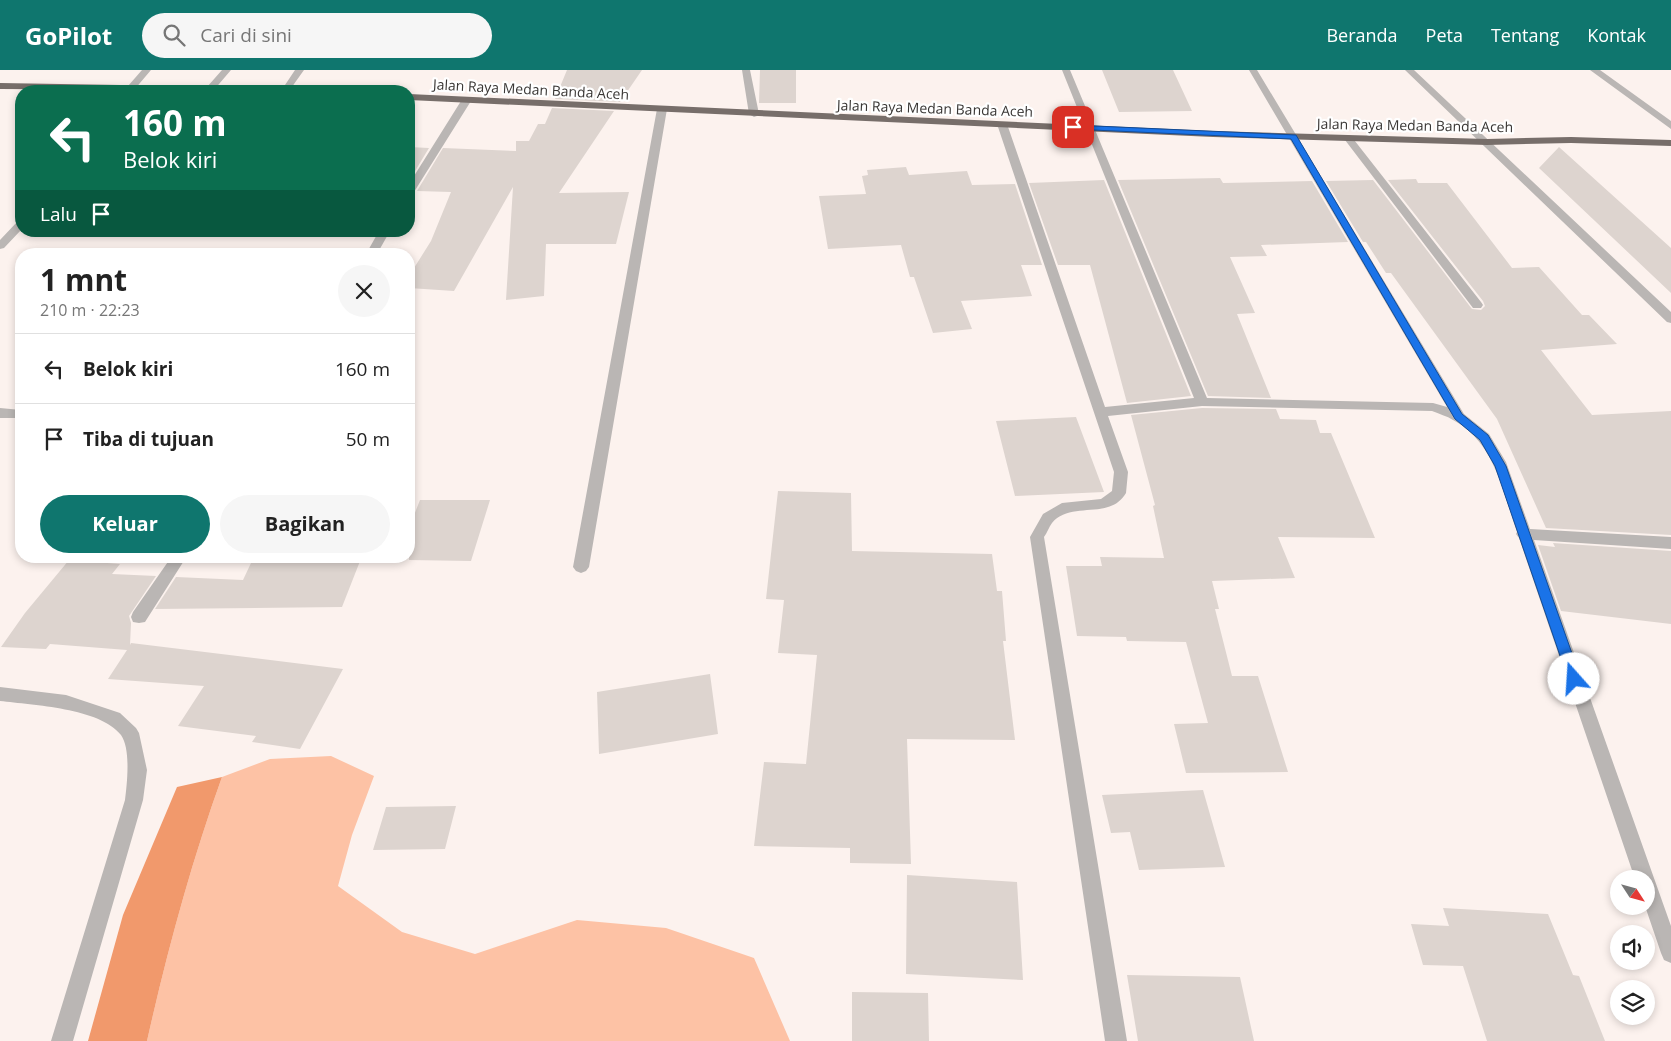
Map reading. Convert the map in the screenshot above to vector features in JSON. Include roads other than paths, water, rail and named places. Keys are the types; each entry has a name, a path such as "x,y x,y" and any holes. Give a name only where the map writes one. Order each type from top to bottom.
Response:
{"highway":[{"path":"0,86 15,86"},
{"name":"Jalan Raya Medan Banda Aceh","path":"415,97 1293,137 1487,142 1572,140 1671,143"}],"street":[{"path":"134,85 147,70"},
{"path":"214,85 227,70"},
{"path":"288,85 300,70"},
{"path":"746,70 754,114"},
{"path":"1066,70 1202,402"},
{"path":"1253,70 1459,417"},
{"path":"1409,70 1487,142 1671,319"},
{"path":"1594,70 1671,126"},
{"path":"415,182 466,101"},
{"path":"581,567 662,109"},
{"path":"1002,124 1121,472 1119,493 1104,504 1067,506 1048,518 1036,537 1116,1041"},
{"path":"1348,138 1477,305"},
{"path":"0,246 15,230"},
{"path":"374,248 380,237"},
{"path":"1100,412 1202,402 1433,407 1459,417 1484,437 1501,466 1523,534 1642,870"},
{"path":"0,413 15,414"},
{"path":"1523,534 1671,543"},
{"path":"139,616 175,563"},
{"path":"0,694 66,702 114,718 130,733 138,770 134,800 62,1041"},
{"path":"1655,908 1671,953"}]}
